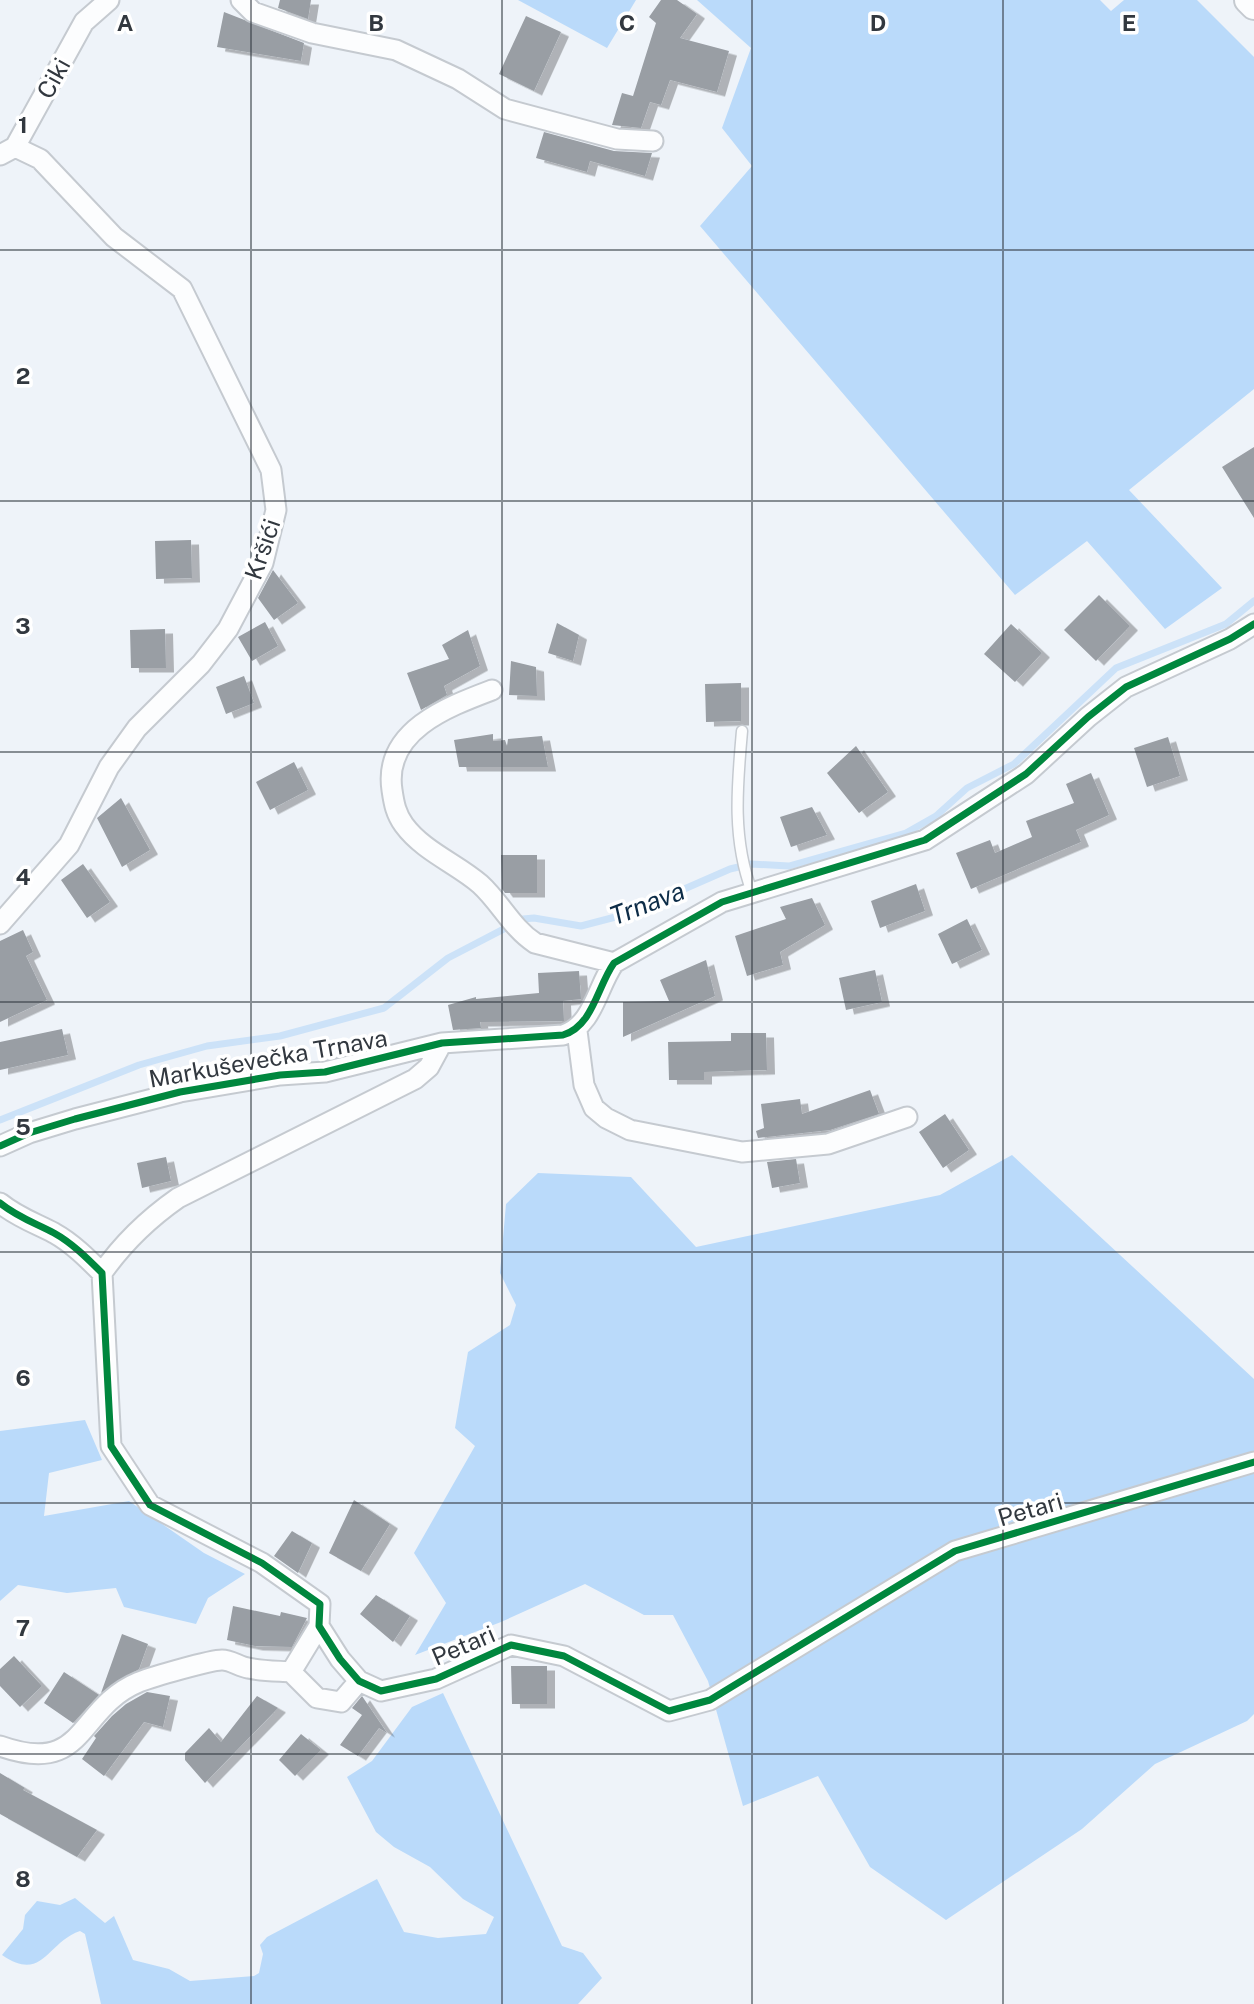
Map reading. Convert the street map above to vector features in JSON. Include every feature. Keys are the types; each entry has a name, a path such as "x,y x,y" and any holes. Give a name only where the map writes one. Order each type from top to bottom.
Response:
{"street":[{"name":"Ciki","path":"8,151 84,22 109,0"},
{"path":"241,0 253,12 312,33 396,50 458,79 505,109 617,139 653,141"},
{"path":"1248,0 1254,6"},
{"name":"Kršići","path":"0,924 69,845 109,767 137,728 201,664 228,629 263,564 276,510 271,470 182,289 114,237 40,159 8,151"},
{"path":"907,1117 828,1144 742,1152 630,1130 594,1108 584,1085 577,1031 614,963 722,902 925,840 1026,774 1088,716 1126,687 1230,639 1254,624"},
{"path":"492,690 414,728 394,756 390,778 395,811 405,827 480,885 535,943 614,963"},
{"name":"Markuševečka Trnava","path":"0,1146 29,1133 154,1098 280,1075 325,1072 442,1043 562,1035 577,1031"},
{"path":"291,1672 319,1626 320,1604 262,1563 150,1505 111,1447 102,1273 118,1250 151,1217 178,1198 415,1079 429,1067 442,1043"},
{"path":"0,1203 26,1222 54,1233 102,1273"},
{"name":"Petari","path":"359,1681 381,1691 436,1679 511,1645 564,1656 668,1711 710,1700 955,1551 1254,1462"},
{"path":"0,1746 27,1756 54,1754 76,1737 115,1695 139,1682 222,1660 249,1669 291,1672 317,1698 341,1702 359,1681 319,1626"}],"lane":[{"path":"742,731 736,796 740,859 752,891"}],"shaded area":[{"path":"518,0 636,0 607,48"},
{"path":"697,0 1100,0 1111,11 1124,0 1197,0 1254,57 1254,389 1129,490 1222,588 1165,629 1087,541 1015,595 700,226 752,166 722,128 751,48"},
{"path":"1012,1155 1254,1379 1254,1714 1247,1721 1155,1764 1082,1829 946,1920 870,1867 818,1776 743,1806 708,1681 673,1615 644,1615 585,1584 501,1622 415,1655 446,1603 414,1553 475,1446 455,1428 468,1352 510,1325 516,1305 500,1273 506,1204 538,1173 631,1177 696,1247 940,1195"},
{"path":"85,1420 102,1460 49,1473 44,1516 129,1501 204,1553 245,1574 208,1598 196,1624 124,1607 116,1588 67,1593 18,1585 0,1601 0,1431"},
{"path":"443,1693 562,1946 583,1953 602,1978 578,2004 101,2004 85,1934 80,1931 36,1963 16,1963 2,1955 23,1929 25,1915 37,1901 60,1905 75,1898 105,1923 114,1916 133,1960 169,1969 190,1981 254,1976 259,1973 263,1954 260,1945 267,1937 377,1879 404,1932 438,1938 486,1934 494,1917 463,1899 430,1867 394,1847 376,1832 347,1777 372,1761 412,1707"}],"building":[{"path":"280,0 311,0 308,19 278,8"},
{"path":"661,0 677,0 697,14 680,38 729,51 717,92 670,80 661,105 650,102 641,128 612,125 622,93 633,96 656,23 649,17"},
{"path":"224,12 304,43 301,61 217,47"},
{"path":"526,16 561,32 534,91 499,74"},
{"path":"544,132 614,151 652,153 645,176 590,161 587,172 536,158"},
{"path":"1254,447 1254,518 1222,467"},
{"path":"191,540 192,578 156,579 155,541"},
{"path":"273,570 298,603 274,620 258,598"},
{"path":"1099,595 1130,626 1096,661 1064,630"},
{"path":"265,622 278,646 252,661 238,637"},
{"path":"557,623 579,635 573,661 548,653"},
{"path":"1011,624 1042,653 1015,682 984,654"},
{"path":"165,629 166,668 131,668 130,630"},
{"path":"468,630 480,666 444,686 447,695 421,710 407,673 449,659 442,645"},
{"path":"511,661 536,667 537,696 509,695"},
{"path":"244,676 254,703 226,714 216,687"},
{"path":"741,683 741,721 706,722 705,684"},
{"path":"493,734 493,741 505,740 507,746 508,739 542,736 548,767 459,767 454,740"},
{"path":"1168,737 1180,776 1147,787 1134,748"},
{"path":"856,746 888,792 859,813 827,773"},
{"path":"294,762 308,790 270,810 256,782"},
{"path":"1091,773 1109,815 1076,830 1081,842 971,889 956,853 990,840 995,853 1032,837 1026,821 1074,803 1066,784"},
{"path":"121,798 150,850 122,867 97,818"},
{"path":"812,807 827,835 791,847 780,817"},
{"path":"501,855 537,855 537,893 505,893 502,889"},
{"path":"83,864 110,902 87,918 61,880"},
{"path":"916,884 925,911 880,928 871,901"},
{"path":"812,898 825,925 780,952 783,965 747,976 735,936 786,919 780,907"},
{"path":"967,919 982,950 952,964 938,934"},
{"path":"23,930 33,952 26,956 47,1000 0,1022 0,941"},
{"path":"706,960 715,996 623,1037 623,1002 669,1001 660,980"},
{"path":"875,970 882,1002 846,1010 839,978"},
{"path":"579,971 581,999 563,1001 564,1021 480,1022 481,1028 453,1030 448,1005 476,997 539,993 538,973"},
{"path":"62,1029 68,1055 0,1070 0,1042"},
{"path":"731,1033 766,1033 767,1070 704,1072 704,1080 669,1080 668,1042 731,1041"},
{"path":"870,1090 879,1114 830,1130 758,1138 756,1131 764,1128 761,1104 800,1099 802,1114"},
{"path":"945,1114 969,1150 943,1168 919,1132"},
{"path":"166,1157 171,1181 142,1188 137,1163"},
{"path":"796,1159 800,1183 772,1188 767,1162"},
{"path":"354,1500 390,1524 361,1571 329,1553"},
{"path":"292,1531 312,1543 298,1573 274,1556"},
{"path":"376,1595 410,1616 393,1642 360,1614"},
{"path":"233,1606 280,1616 281,1612 307,1618 292,1647 255,1646 227,1640"},
{"path":"122,1634 148,1644 139,1669 101,1693"},
{"path":"14,1656 42,1686 20,1707 0,1686 0,1669"},
{"path":"511,1666 547,1666 547,1704 512,1704"},
{"path":"64,1672 99,1695 73,1723 44,1703"},
{"path":"147,1692 170,1696 163,1727 144,1722 104,1776 82,1759 96,1738 94,1736 112,1716"},
{"path":"257,1696 278,1708 205,1783 185,1760 185,1753 209,1728 221,1742"},
{"path":"362,1696 387,1733 379,1728 358,1756 340,1745 362,1715 352,1708"},
{"path":"301,1734 321,1750 295,1776 279,1760"},
{"path":"0,1773 25,1788 23,1790 97,1830 77,1857 0,1814"}],"waterway":[{"name":"Trnava","path":"0,1120 139,1065 207,1046 280,1036 384,1008 448,958 523,919 534,918 581,926 627,914 730,869 751,864 789,866 906,833 936,816 967,788 1014,764 1116,668 1226,624 1254,601"}],"cycle path":[{"path":"0,1146 29,1133 75,1119 180,1092 280,1075 325,1072 442,1043 563,1035 573,1030 588,1015 614,963 722,902 925,840 1026,774 1088,717 1126,687 1230,639 1254,624"},
{"path":"0,1203 61,1237 102,1273 111,1446 150,1505 262,1563 320,1604 319,1626 340,1659 359,1681 381,1691 436,1679 511,1645 564,1656 669,1711 710,1700 955,1551 1254,1462"}]}
